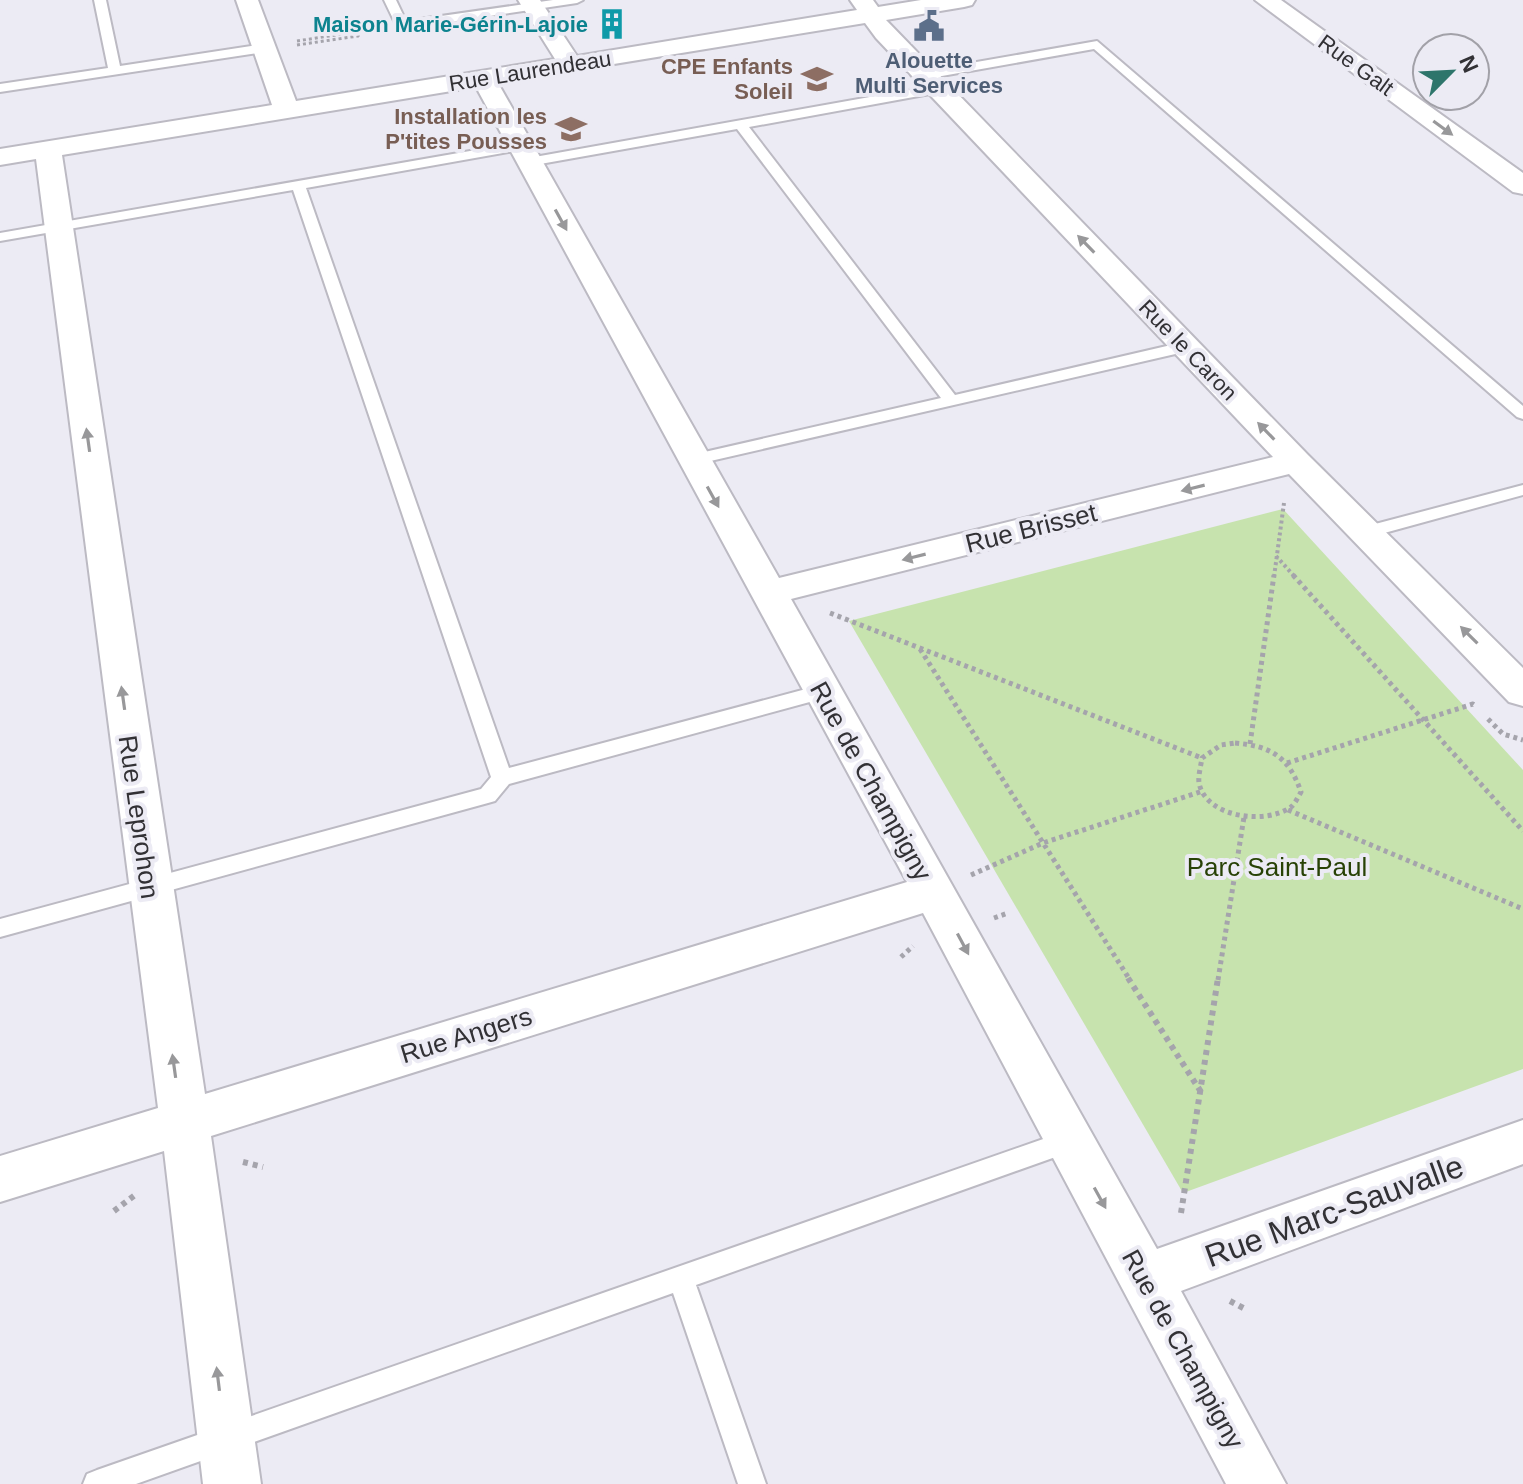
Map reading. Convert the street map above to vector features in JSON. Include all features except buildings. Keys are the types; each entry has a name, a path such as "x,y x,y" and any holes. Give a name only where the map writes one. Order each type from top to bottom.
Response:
{"street":[{"path":"247,0 286,110"},
{"name":"Rue Laurendeau","path":"0,157 570,64 866,7 964,0"},
{"name":"Rue Galt","path":"1266,0 1517,175"},
{"path":"531,3 570,64"},
{"name":"Rue le Caron","path":"866,7 884,33 1184,347 1521,686"},
{"name":"Rue de Champigny","path":"483,78 1257,1484"},
{"name":"Rue Leprohon","path":"48,149 149,886 193,1177 232,1484"},
{"name":"Rue Brisset","path":"767,593 1296,462"},
{"name":"Rue Angers","path":"0,1179 933,892"},
{"name":"Rue Marc-Sauvalle","path":"1145,1279 1523,1142"}],"lane":[{"path":"100,0 115,70"},
{"path":"390,0 402,25 531,3 577,0"},
{"path":"0,237 298,185 740,124 1097,45 1523,414"},
{"path":"0,88 264,48"},
{"path":"740,124 951,400"},
{"path":"298,185 502,778"},
{"path":"693,460 1184,347"},
{"path":"1366,532 1523,490"},
{"path":"0,928 488,795 502,778 821,692"},
{"path":"97,1484 1069,1141"},
{"path":"681,1279 752,1484"}],"path":[{"path":"289,44 358,36 361,31 402,25"},
{"path":"1250,744 1284,503"},
{"path":"1276,556 1523,831"},
{"path":"841,618 1202,758"},
{"path":"920,649 1201,1092"},
{"path":"1287,763 1473,704"},
{"path":"1503,734 1523,740"},
{"path":"1221,745 1264,747 1287,763 1296,775 1300,788 1297,800 1288,810 1261,819 1244,817 1214,803 1203,791 1198,780 1202,758 1221,745"},
{"path":"933,892 1043,843 1203,791"},
{"path":"1288,810 1523,909"},
{"path":"1181,1213 1244,817"},
{"path":"901,957 913,946"},
{"path":"243,1162 263,1167"},
{"path":"114,1211 135,1195"},
{"path":"1230,1301 1247,1310"}],"green space":[{"name":"Parc Saint-Paul","path":"1283,509 1523,770 1523,1069 1183,1193 849,621"}],"place":[{"name":"Maison Marie-Gérin-Lajoie","path":"612,24"},
{"name":"Alouette Multi Services","path":"929,26"},
{"name":"CPE Enfants Soleil","path":"817,79"},
{"name":"Installation les P'tites Pousses","path":"571,129"}]}
